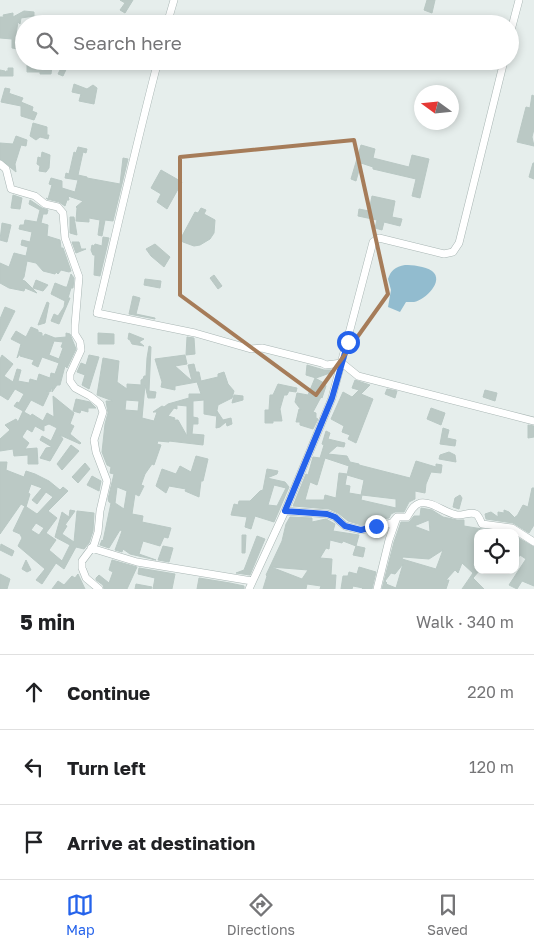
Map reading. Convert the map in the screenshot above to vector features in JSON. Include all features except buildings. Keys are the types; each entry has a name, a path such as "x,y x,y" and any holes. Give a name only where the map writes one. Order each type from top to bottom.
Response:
{"street":[{"path":"170,15 174,0"},
{"path":"515,15 519,0"},
{"path":"156,70 97,312 195,333 251,349 262,348 326,365 342,364 358,376 534,421"},
{"path":"249,589 285,511 332,398 373,242 379,238 444,254 453,252 459,244 502,70"},
{"path":"0,164 6,170 11,190 35,196 45,204 58,207 63,213 65,238 79,277 75,334 80,342 81,350 70,374 70,381 75,388 100,404 103,412 94,440 96,452 107,481 100,511 98,532 91,548 82,561 82,568 86,578 100,589"},
{"path":"397,517 407,517 413,506 420,503 435,505 445,512 458,515 473,513 478,516 482,524 512,528 534,542"},
{"path":"285,511 327,514 335,517 345,526 361,530 392,523 397,517"},
{"path":"377,589 389,540 397,517"},
{"path":"91,548 137,562 252,581"}],"highlighted area":[{"path":"354,140 388,294 316,395 180,295 180,157"}],"water":[{"path":"405,265 429,269 435,275 436,280 435,285 428,294 418,301 406,302 400,312 388,307 391,290 388,279 394,269"}],"route":[{"path":"348,342 332,398 285,511 327,514 335,517 345,526 361,530 376,526"}]}
